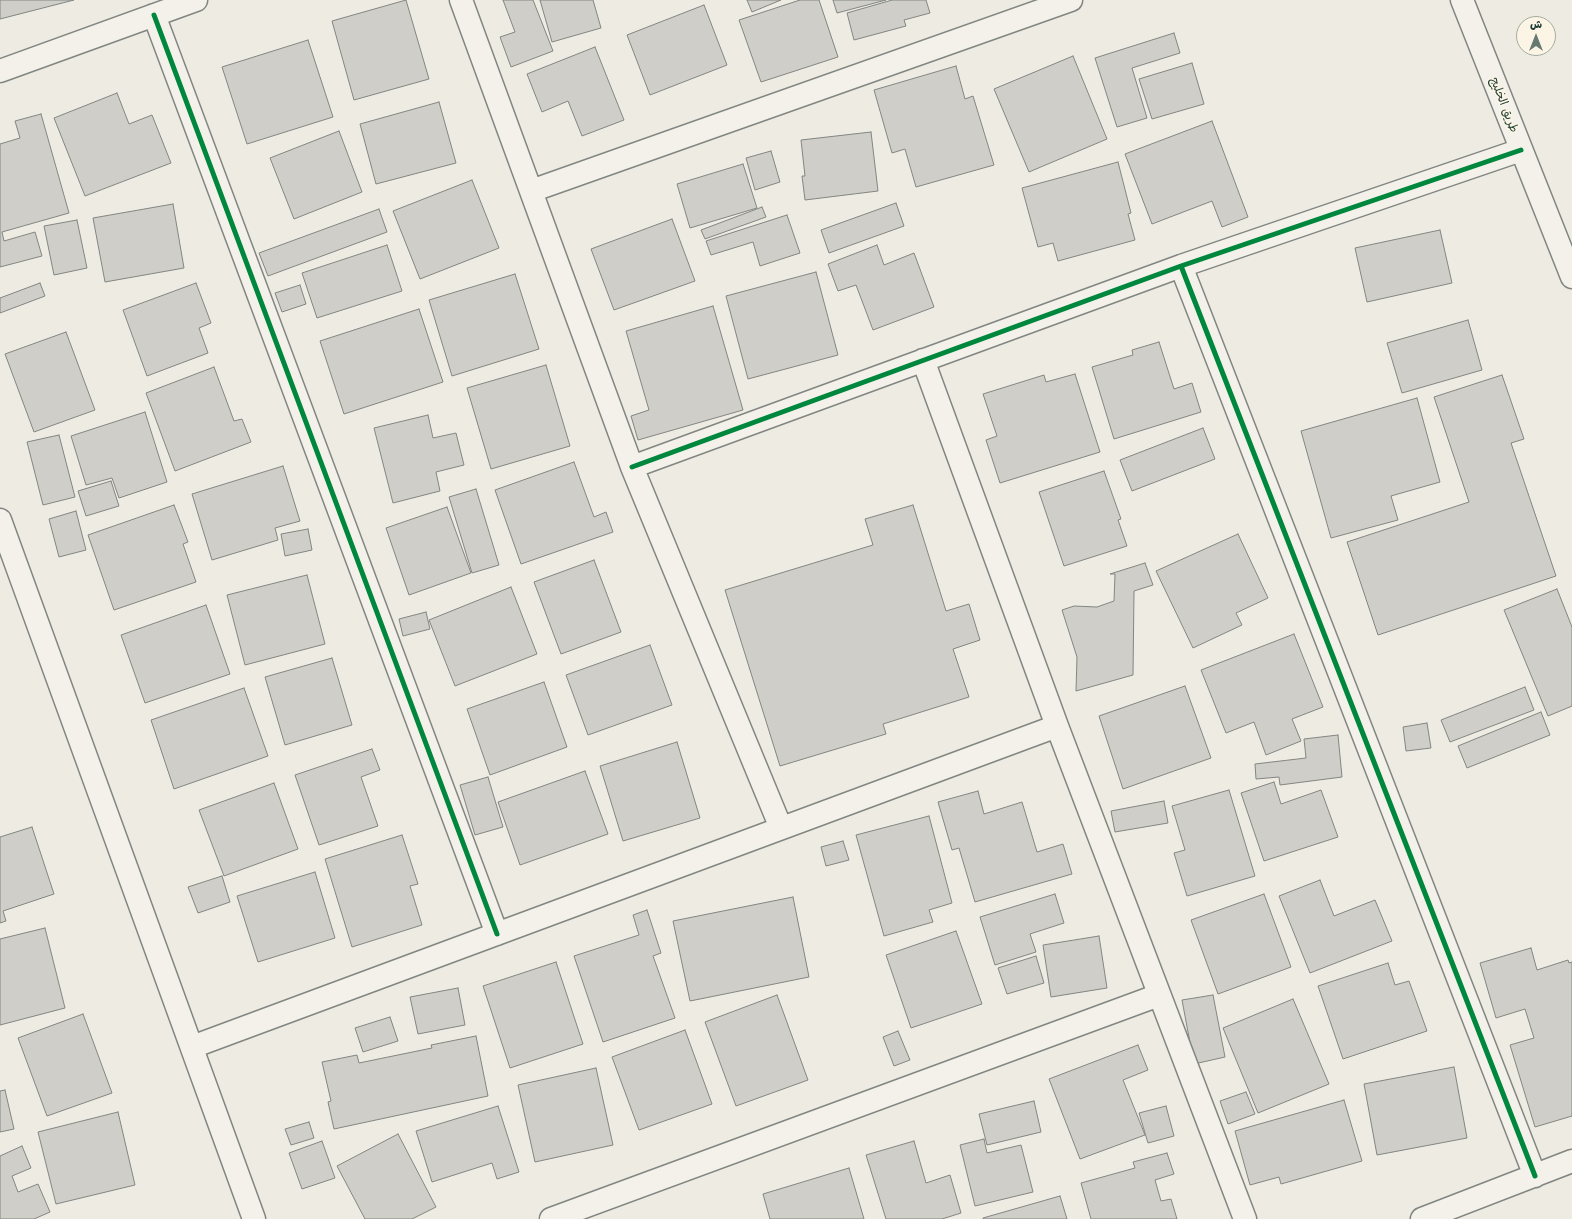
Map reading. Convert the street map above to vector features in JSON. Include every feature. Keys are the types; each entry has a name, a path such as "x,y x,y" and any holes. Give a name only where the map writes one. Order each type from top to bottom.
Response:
{"street":[{"path":"0,71 196,0"},
{"path":"461,0 632,467 781,828"},
{"path":"531,191 1071,0"},
{"name":"طريق الخليج","path":"1462,0 1572,276"},
{"path":"154,15 497,934"},
{"path":"632,467 1181,266 1521,150"},
{"path":"1181,266 1535,1176"},
{"path":"923,360 1057,726 1245,1219"},
{"path":"0,520 254,1219"},
{"path":"192,1047 1057,726"},
{"path":"551,1219 1160,995"},
{"path":"1422,1219 1572,1161"}],"building":[{"path":"0,0 74,0 0,19"},
{"path":"406,0 429,79 354,100 332,21"},
{"path":"503,0 533,0 553,51 511,67 500,37 515,32"},
{"path":"540,0 593,0 601,28 552,42"},
{"path":"747,0 781,0 752,12"},
{"path":"800,0 819,0 838,57 761,82 739,20"},
{"path":"833,0 886,0 837,13"},
{"path":"892,0 926,0 930,13 904,20 906,26 854,40 847,13"},
{"path":"704,5 727,65 650,95 627,35"},
{"path":"1174,33 1180,53 1132,68 1147,118 1117,127 1095,58"},
{"path":"308,40 333,117 247,144 222,67"},
{"path":"595,47 624,120 582,136 568,101 542,112 527,74"},
{"path":"1073,56 1107,139 1029,172 994,89"},
{"path":"1192,63 1204,104 1152,119 1139,79"},
{"path":"956,66 965,99 973,96 994,165 916,187 905,149 892,153 874,90"},
{"path":"117,93 129,124 152,115 171,163 85,196 54,118"},
{"path":"439,102 456,163 376,184 360,124"},
{"path":"41,114 69,213 2,232 4,241 35,232 42,256 0,267 0,144 20,138 15,121"},
{"path":"1212,121 1248,217 1222,227 1212,201 1152,224 1125,154"},
{"path":"339,131 362,192 294,219 270,158"},
{"path":"871,132 878,191 805,200 802,176 805,176 801,140"},
{"path":"771,151 780,182 755,190 746,158"},
{"path":"1118,162 1131,213 1128,214 1135,240 1058,261 1053,243 1038,247 1022,188"},
{"path":"743,164 757,208 690,228 677,184"},
{"path":"472,180 499,248 420,279 393,211"},
{"path":"896,203 904,226 829,253 821,230"},
{"path":"173,204 184,268 105,282 93,218"},
{"path":"762,207 766,217 705,239 701,230"},
{"path":"379,209 387,232 268,276 259,253"},
{"path":"787,215 800,253 760,266 753,242 711,255 706,241"},
{"path":"672,219 695,281 614,310 591,249"},
{"path":"77,220 87,268 54,275 44,226"},
{"path":"1440,230 1452,283 1367,302 1355,248"},
{"path":"387,245 402,291 317,318 302,273"},
{"path":"877,245 884,265 914,253 934,307 873,330 856,285 838,291 828,264"},
{"path":"816,272 838,355 748,379 726,296"},
{"path":"515,274 539,349 452,376 429,300"},
{"path":"40,283 45,296 0,313 0,298"},
{"path":"196,283 211,323 199,328 208,353 147,376 123,310"},
{"path":"300,285 306,304 282,312 275,293"},
{"path":"713,306 743,410 638,440 631,416 649,410 626,331"},
{"path":"419,309 443,382 344,414 320,341"},
{"path":"1468,320 1482,370 1402,393 1387,343"},
{"path":"66,332 95,410 34,432 5,354"},
{"path":"1159,342 1174,389 1192,383 1201,412 1114,439 1092,367 1133,355 1132,350"},
{"path":"546,365 570,446 491,469 467,388"},
{"path":"214,367 234,421 242,419 251,442 175,471 146,393"},
{"path":"1075,374 1100,452 1000,483 986,440 997,436 983,394 1044,375 1046,382"},
{"path":"1502,375 1524,439 1511,443 1556,576 1378,635 1347,542 1469,502 1434,397"},
{"path":"1417,398 1440,482 1391,496 1398,520 1331,538 1301,431"},
{"path":"145,412 167,482 119,498 112,478 86,485 71,436"},
{"path":"428,415 433,438 456,433 464,465 436,472 440,491 393,503 374,428"},
{"path":"1203,428 1215,459 1132,491 1120,460"},
{"path":"59,435 75,497 43,505 27,442"},
{"path":"574,462 594,517 606,512 613,532 521,564 495,490"},
{"path":"283,466 300,521 275,528 278,540 212,560 192,494"},
{"path":"1104,471 1121,519 1118,520 1127,546 1064,566 1039,492"},
{"path":"111,481 119,506 86,516 78,491"},
{"path":"476,489 499,565 472,573 449,497"},
{"path":"174,505 188,542 183,544 196,582 114,610 88,535"},
{"path":"913,505 946,611 969,604 980,640 953,649 969,697 883,724 886,734 780,766 725,590 873,545 865,519"},
{"path":"447,507 471,573 409,595 386,528"},
{"path":"76,511 86,550 59,557 49,519"},
{"path":"308,529 312,550 285,556 281,534"},
{"path":"1238,534 1268,598 1236,613 1242,625 1193,648 1156,571"},
{"path":"594,560 621,632 561,654 534,582"},
{"path":"1145,563 1153,585 1134,591 1133,675 1076,691 1077,657 1062,610 1074,606 1097,607 1114,601 1115,574 1110,574"},
{"path":"307,575 325,644 245,665 227,595"},
{"path":"511,587 537,654 455,686 429,620"},
{"path":"1557,589 1572,627 1572,706 1548,716 1504,610"},
{"path":"206,605 230,674 145,703 121,635"},
{"path":"426,612 430,629 403,636 399,619"},
{"path":"1294,634 1323,707 1292,719 1301,741 1266,755 1254,722 1226,733 1201,670"},
{"path":"650,645 672,705 588,735 566,675"},
{"path":"332,658 352,725 285,745 265,677"},
{"path":"544,682 567,747 490,775 467,709"},
{"path":"1185,686 1211,758 1123,789 1099,716"},
{"path":"1525,687 1534,710 1450,742 1441,720"},
{"path":"244,688 268,756 174,789 151,720"},
{"path":"1541,712 1550,735 1467,768 1458,746"},
{"path":"1427,723 1431,748 1406,751 1403,727"},
{"path":"1338,735 1342,777 1280,785 1279,777 1256,779 1255,764 1306,758 1304,739"},
{"path":"677,742 700,818 623,841 600,766"},
{"path":"372,749 380,770 361,777 378,826 319,845 295,775"},
{"path":"585,771 608,834 520,865 498,802"},
{"path":"488,777 503,827 475,835 460,785"},
{"path":"1274,782 1281,804 1321,790 1338,837 1264,861 1241,793"},
{"path":"274,783 298,849 224,876 199,810"},
{"path":"1229,790 1255,876 1187,896 1174,853 1185,850 1172,806"},
{"path":"978,791 984,814 1022,802 1037,852 1063,844 1072,874 975,902 959,848 952,850 938,802"},
{"path":"1164,801 1168,823 1115,832 1111,811"},
{"path":"929,816 952,903 929,910 933,922 884,936 856,835"},
{"path":"32,827 54,894 3,911 6,921 0,923 0,837"},
{"path":"402,835 418,884 410,886 422,925 352,947 325,859"},
{"path":"843,841 849,860 826,866 821,847"},
{"path":"315,872 335,938 258,962 237,896"},
{"path":"222,876 230,902 198,913 188,887"},
{"path":"1320,880 1334,916 1375,900 1392,941 1310,973 1279,896"},
{"path":"1055,894 1064,923 1030,934 1036,952 995,965 980,917"},
{"path":"1264,894 1291,967 1218,994 1191,920"},
{"path":"793,897 809,977 690,1001 673,921"},
{"path":"647,910 661,953 653,956 675,1018 603,1042 574,956 639,935 633,915"},
{"path":"45,928 65,1008 0,1025 0,939"},
{"path":"956,931 982,1004 911,1028 886,955"},
{"path":"1099,936 1107,988 1051,997 1043,945"},
{"path":"1531,948 1537,970 1568,960 1569,963 1572,962 1572,1116 1535,1127 1510,1045 1534,1038 1525,1009 1496,1018 1480,963"},
{"path":"1036,956 1044,983 1007,994 998,968"},
{"path":"556,962 583,1044 510,1068 483,986"},
{"path":"1388,963 1395,985 1409,981 1427,1031 1343,1059 1318,986"},
{"path":"458,988 465,1025 418,1034 410,997"},
{"path":"777,995 808,1080 736,1106 705,1022"},
{"path":"1213,995 1225,1057 1194,1064 1182,1000"},
{"path":"1293,999 1329,1084 1258,1113 1223,1028"},
{"path":"83,1014 112,1093 47,1116 18,1038"},
{"path":"390,1017 398,1041 363,1052 355,1028"},
{"path":"685,1030 712,1104 639,1130 612,1057"},
{"path":"898,1031 910,1060 894,1066 883,1037"},
{"path":"476,1036 488,1096 334,1129 328,1102 331,1101 322,1062 357,1055 359,1063 432,1048 431,1045"},
{"path":"1138,1045 1148,1070 1123,1080 1145,1135 1080,1159 1049,1079"},
{"path":"1454,1067 1467,1138 1377,1155 1364,1084"},
{"path":"596,1068 613,1145 535,1162 518,1085"},
{"path":"5,1090 14,1129 0,1132 0,1091"},
{"path":"1246,1092 1255,1114 1228,1124 1220,1101"},
{"path":"1344,1100 1362,1161 1281,1184 1279,1177 1250,1185 1235,1131"},
{"path":"1034,1101 1041,1132 987,1145 979,1114"},
{"path":"498,1106 519,1172 497,1179 492,1163 432,1182 416,1131"},
{"path":"1166,1106 1174,1136 1148,1143 1139,1113"},
{"path":"118,1112 135,1185 56,1204 38,1132"},
{"path":"309,1122 314,1138 291,1145 285,1129"},
{"path":"398,1134 436,1207 412,1219 365,1219 337,1166"},
{"path":"984,1139 987,1153 1021,1145 1033,1192 975,1206 960,1145"},
{"path":"322,1141 335,1178 302,1189 289,1153"},
{"path":"914,1141 926,1183 950,1175 961,1213 942,1219 886,1219 866,1155"},
{"path":"22,1146 31,1168 12,1176 18,1192 38,1184 50,1212 34,1219 0,1219 0,1156"},
{"path":"1167,1153 1174,1174 1155,1180 1161,1201 1171,1199 1177,1219 1091,1219 1081,1183 1135,1168 1133,1162"},
{"path":"849,1168 864,1219 770,1219 763,1194"},
{"path":"1060,1196 1067,1219 983,1219 983,1218"}],"cycle path":[{"path":"154,15 497,934"},
{"path":"632,467 1181,266 1521,150"},
{"path":"1181,266 1535,1176"}]}
